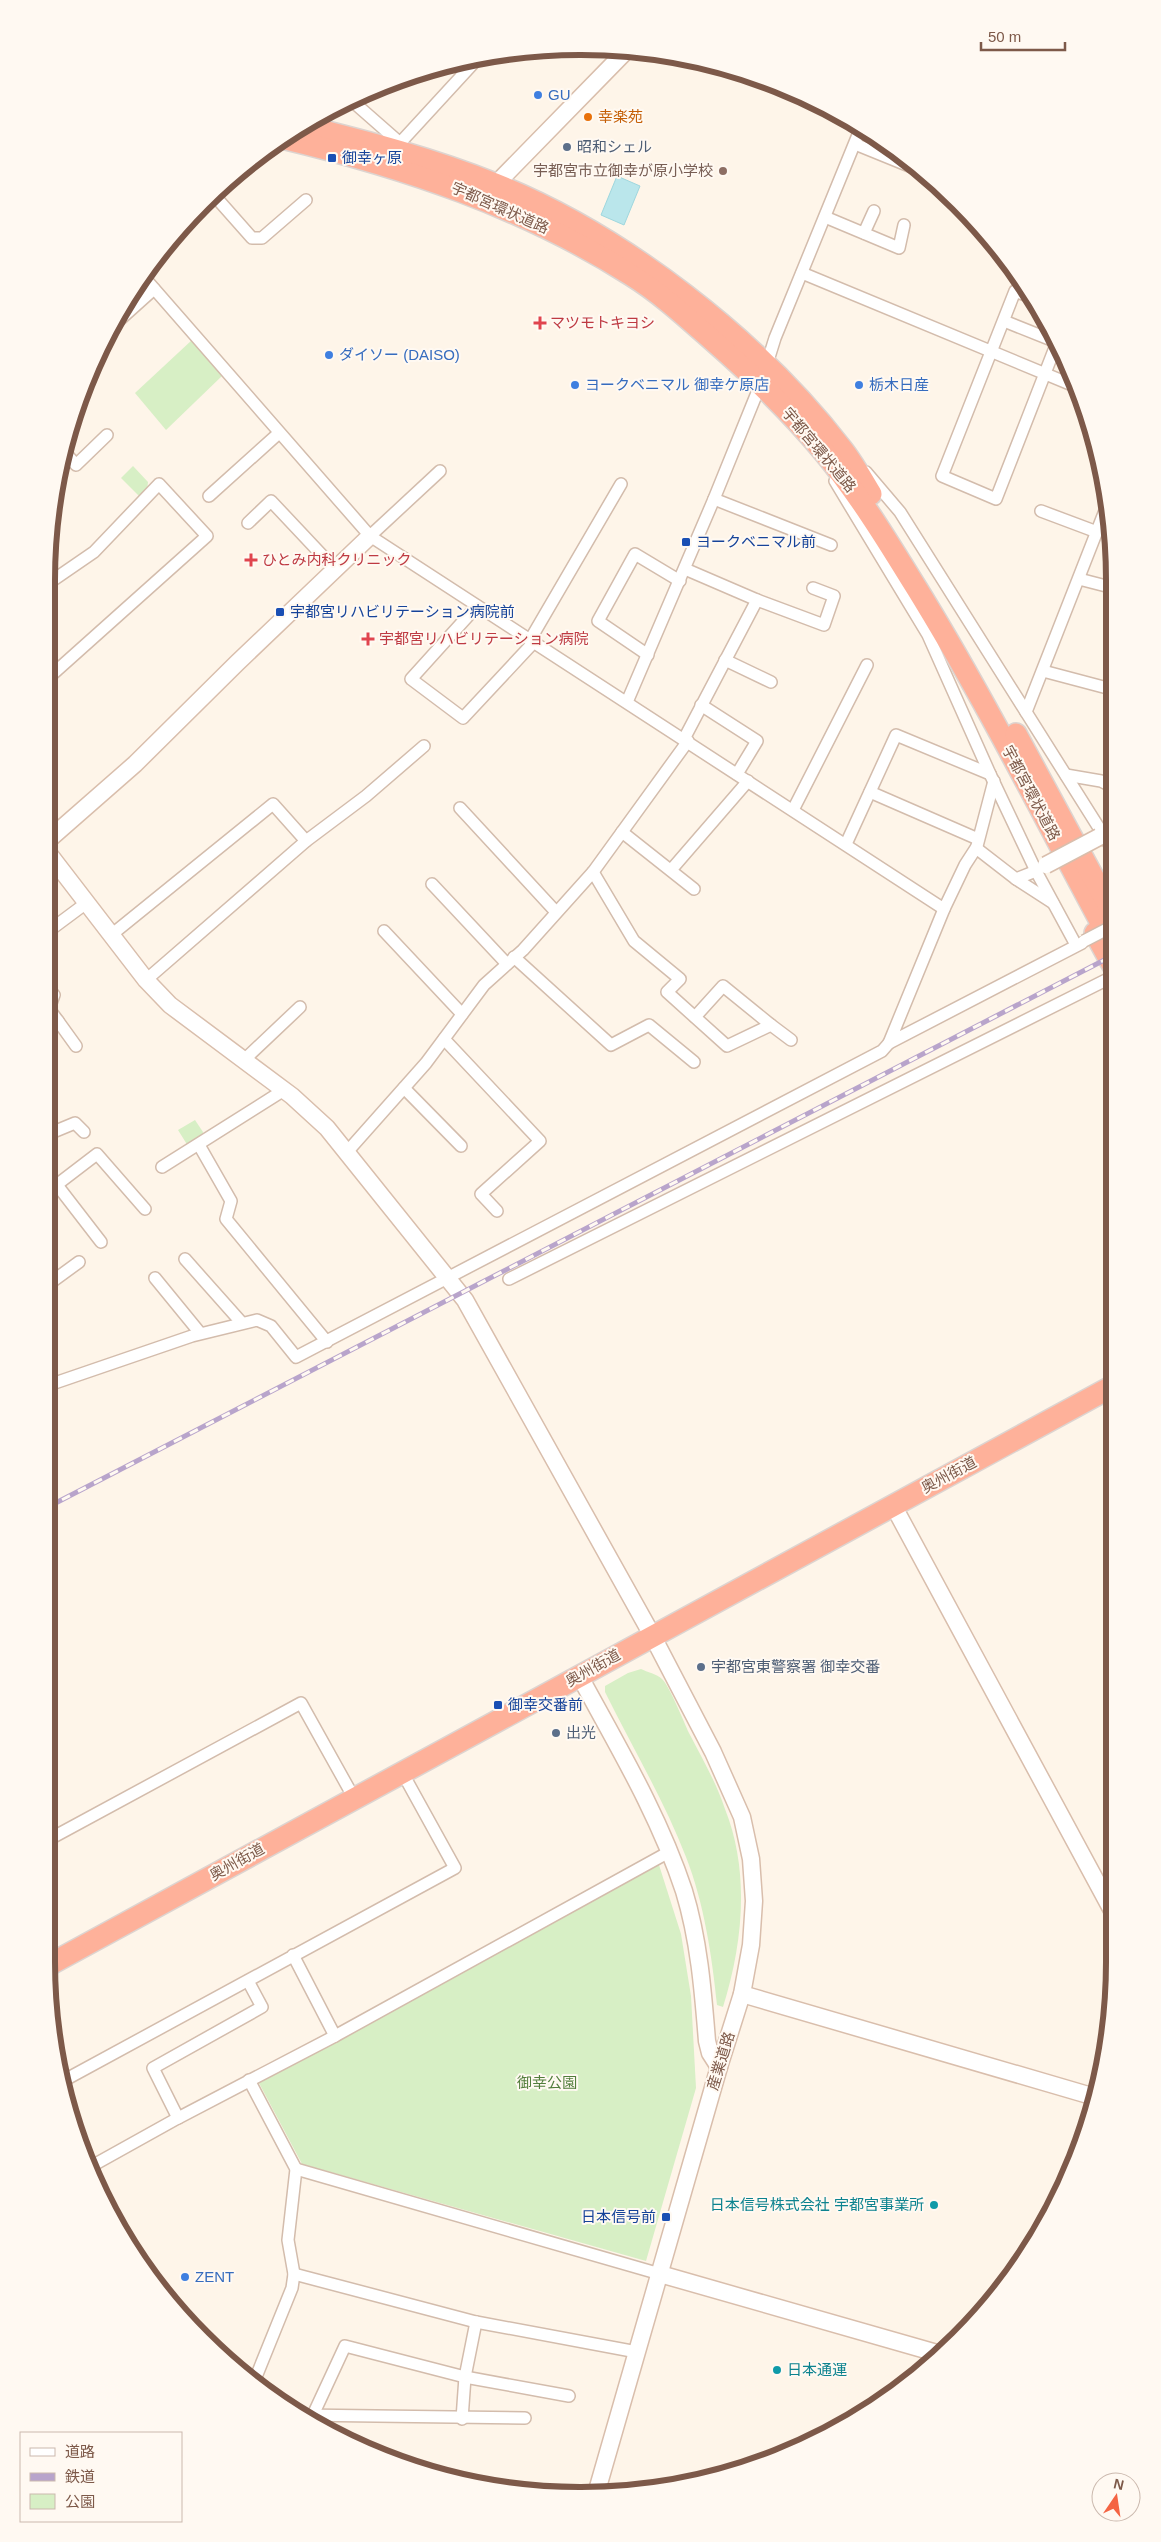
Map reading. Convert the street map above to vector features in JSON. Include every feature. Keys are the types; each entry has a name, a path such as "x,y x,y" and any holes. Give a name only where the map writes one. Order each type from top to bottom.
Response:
{"highway":[{"name":"宇都宮環状道路","path":"313,128 399,147 493,193 605,240 641,262 672,285 764,374 833,451 1016,714 1106,900"},
{"name":"宇都宮環状道路","path":"294,141 493,193"},
{"name":"宇都宮環状道路","path":"833,451 945,636 1106,932"},
{"path":"945,636 978,716 1106,968"},
{"path":"1016,714 1106,870"},
{"name":"奥州街道","path":"55,1962 652,1635 1106,1390"}],"street":[{"path":"493,193 621,57"},
{"path":"356,105 399,147 470,67"},
{"path":"627,702 714,499 764,374 775,338 858,135"},
{"path":"855,144 894,160"},
{"path":"218,200 252,238 262,238 306,200"},
{"path":"864,233 874,210"},
{"path":"825,217 899,248 904,225"},
{"path":"802,273 1068,383"},
{"path":"149,283 370,536 944,909"},
{"path":"130,311 154,289"},
{"path":"1019,293 1015,291 942,476 996,499 1053,351"},
{"path":"1004,321 1047,338"},
{"path":"210,496 279,433"},
{"path":"70,458 76,465 107,435"},
{"path":"833,451 841,491 928,634 992,777 1041,868 1054,904 1080,943"},
{"path":"55,834 135,764 335,569 440,471"},
{"path":"55,580 94,552 159,484 207,536 55,672"},
{"path":"477,606 411,679 463,718 532,641 621,484"},
{"path":"714,499 831,545"},
{"path":"248,523 271,501 335,569"},
{"path":"1041,511 1097,532"},
{"path":"1016,879 1106,837 1066,774 1016,714 1043,671 1102,518"},
{"path":"648,655 598,621 635,554 680,581"},
{"path":"685,569 757,600 824,625 834,596 813,588"},
{"path":"1079,579 1106,586"},
{"path":"347,1152 404,1088 444,1039 484,985 510,961 593,872 686,740 702,705 757,600"},
{"path":"725,660 771,682"},
{"path":"793,810 867,665"},
{"path":"1043,671 1106,688"},
{"path":"702,705 757,741 738,774"},
{"path":"846,844 896,735 992,777"},
{"path":"146,980 306,841 366,796 424,746"},
{"path":"1066,774 1102,780 1106,783"},
{"path":"55,1383 200,1333 241,1322 257,1320 271,1326 296,1357 882,1051 888,1043 944,909 977,843 992,777"},
{"path":"671,870 748,781"},
{"path":"870,792 977,843 1016,879 1054,904"},
{"path":"110,936 273,804 306,841"},
{"path":"460,808 556,912"},
{"path":"622,832 694,889"},
{"name":"産業道路","path":"55,862 110,936 146,980 170,1005 284,1090 327,1128 465,1300 652,1635 713,1752 742,1817 751,1859 754,1901 751,1945 742,1994 719,2067 598,2486"},
{"path":"593,872 634,940 680,979 667,992 727,1046 771,1025"},
{"path":"432,884 510,961 611,1045 649,1024 694,1062"},
{"path":"55,926 85,904"},
{"path":"888,1043 1106,930"},
{"path":"384,931 462,1014"},
{"path":"509,1279 1106,976"},
{"path":"695,1017 723,986 791,1040"},
{"path":"244,1060 300,1007"},
{"path":"55,1017 76,1046"},
{"path":"444,1039 540,1141 481,1194 497,1211"},
{"path":"404,1088 462,1146"},
{"path":"162,1167 284,1090"},
{"path":"55,1131 75,1123 84,1132"},
{"path":"199,1145 232,1201 226,1220 327,1342"},
{"path":"101,1242 56,1185 97,1154 144,1209"},
{"path":"186,1259 241,1322"},
{"path":"55,1279 79,1262"},
{"path":"155,1278 200,1333"},
{"path":"893,1505 1106,1899"},
{"path":"579,1675 641,1790 670,1852 684,1892 695,1939 707,2041 710,2053 719,2067"},
{"path":"55,1836 301,1704 354,1798"},
{"path":"68,2078 455,1868 402,1772"},
{"path":"95,2164 249,2080 335,2036 670,1852"},
{"path":"293,1955 335,2036"},
{"path":"178,2118 153,2068 262,2007 248,1981"},
{"path":"742,1994 1089,2095"},
{"path":"249,2080 296,2169 288,2240 294,2274 292,2288 257,2375"},
{"path":"296,2169 932,2352"},
{"path":"294,2274 476,2322 638,2352"},
{"path":"462,2419 465,2377 476,2322"},
{"path":"313,2414 345,2346 465,2377 569,2396"},
{"path":"315,2415 462,2419 525,2418"}],"green space":[{"path":"192,340 223,375 166,430 135,393"},
{"path":"133,466 148,482 147,490 140,497 121,478"},
{"path":"195,1120 203,1132 202,1138 188,1146 178,1130"},
{"path":"641,1669 660,1677 668,1688 717,1789 733,1833 741,1882 741,1908 735,1958 723,2007 717,2005 706,1930 698,1893 686,1857 658,1794 605,1692 605,1686 628,1673"},
{"name":"御幸公園","path":"645,1861 659,1865 681,1934 691,1996 696,2088 646,2261 302,2164 259,2083"}],"water":[{"path":"617,176 640,186 624,225 601,215"}],"railway":[{"path":"55,1503 1106,959"}],"place":[{"name":"GU","path":"538,95"},
{"name":"幸楽苑","path":"588,117"},
{"name":"昭和シェル","path":"567,147"},
{"name":"御幸ヶ原","path":"332,158"},
{"name":"宇都宮市立御幸が原小学校","path":"723,171"},
{"name":"マツモトキヨシ","path":"540,323"},
{"name":"ダイソー (DAISO)","path":"329,355"},
{"name":"ヨークベニマル 御幸ケ原店","path":"575,385"},
{"name":"栃木日産","path":"859,385"},
{"name":"ヨークベニマル前","path":"686,542"},
{"name":"ひとみ内科クリニック","path":"251,560"},
{"name":"宇都宮リハビリテーション病院前","path":"280,612"},
{"name":"宇都宮リハビリテーション病院","path":"368,639"},
{"name":"宇都宮東警察署 御幸交番","path":"701,1667"},
{"name":"御幸交番前","path":"498,1705"},
{"name":"出光","path":"556,1733"},
{"name":"日本信号株式会社 宇都宮事業所","path":"934,2205"},
{"name":"日本信号前","path":"666,2217"},
{"name":"ZENT","path":"185,2277"},
{"name":"日本通運","path":"777,2370"}]}
